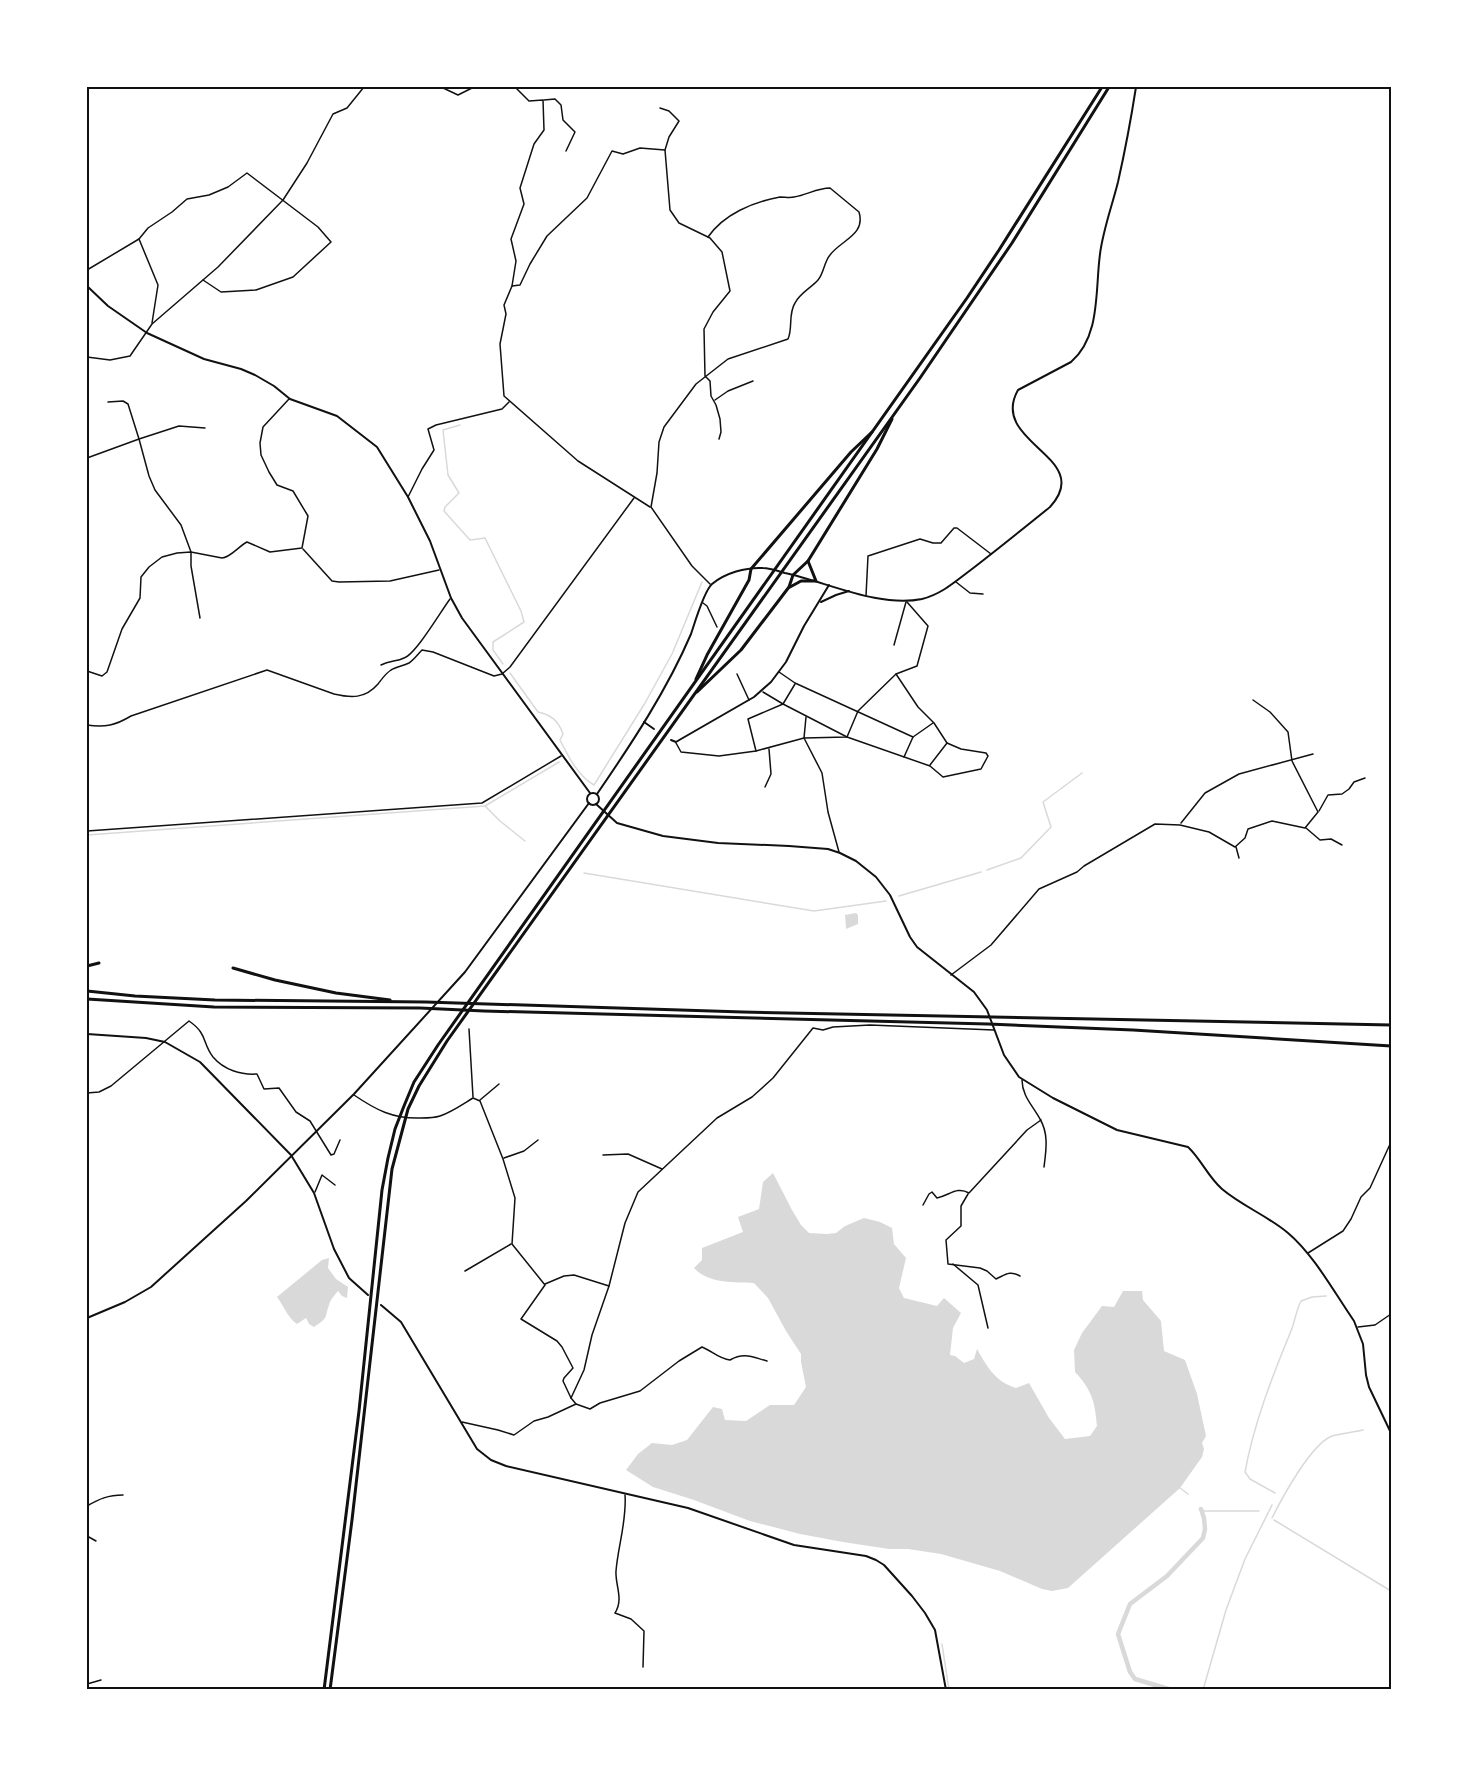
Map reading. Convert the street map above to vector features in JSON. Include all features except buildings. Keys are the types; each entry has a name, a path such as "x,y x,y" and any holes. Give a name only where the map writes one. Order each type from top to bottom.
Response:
{"highway":[{"path":"324,1690 360,1400 382,1190 395,1129 414,1082 425,1063 877,427 999,250 1102,87"},
{"path":"330,1690 355,1496 392,1168 405,1120 419,1086 434,1059 897,410 1012,243 1109,87"},
{"path":"692,698 741,650 789,587 793,575 808,561 877,448 897,410"},
{"path":"692,688 707,655 749,580 752,569 851,453 877,427"},
{"path":"789,587 801,582 816,581 808,561"},
{"path":"87,966 99,963"},
{"path":"233,968 336,993 407,1001"},
{"path":"87,991 215,1000 407,1001 822,1013 1391,1025"},
{"path":"87,999 214,1007 420,1008 1004,1024 1391,1046"}],"street":[{"path":"87,357 110,360 129,356 152,324 218,267 283,200 307,163 333,114 347,108 364,87"},
{"path":"441,87 458,95 474,87"},
{"path":"514,87 529,100 555,99 561,105 563,120 575,132 566,151"},
{"path":"597,794 644,722 679,660 710,585 739,571 763,568 866,596 906,602 939,594 1051,506 1058,498 1061,484 1059,472 1053,461 1018,427 1014,418 1014,403 1018,390 1078,356 1090,331 1098,296 1100,254 1125,149 1136,87"},
{"path":"543,100 544,130 534,144 520,188 524,204 511,239 516,261 512,286 504,305 506,314 500,344 504,396 578,461 651,507 692,566 710,585"},
{"path":"660,108 669,111 680,122 669,137 665,150 670,210 680,223 708,237 722,252 730,291 713,312 704,329 705,376 710,381 711,396 720,419 719,439"},
{"path":"512,286 520,285 547,236 587,198 612,151 622,154 640,148 665,150"},
{"path":"87,270 139,239 148,228 187,199 209,195 228,187 247,173 318,227 331,242 293,276 256,290 221,292 203,280"},
{"path":"651,507 657,473 659,441 664,428 696,384 728,359 788,339 795,302 820,279 829,256 858,232 860,217 859,212 828,188 796,197 780,197 735,212 715,227 708,237"},
{"path":"139,239 158,285 152,324"},
{"path":"87,286 115,311 147,333 204,359 248,372 274,386 290,399 337,416 377,447 408,496 430,541 451,598 462,618 590,793 597,794"},
{"path":"714,401 728,391 753,381"},
{"path":"290,399 263,427 260,443 261,455 277,486 292,491 308,516 302,548"},
{"path":"108,402 123,401 128,404 155,490 181,525 191,552 191,566 200,618"},
{"path":"408,496 434,450 428,429 502,409 510,401"},
{"path":"87,458 179,426 205,428"},
{"path":"87,724 97,726 117,724 131,716 267,670 334,694 359,696 367,694 392,669 409,663 422,650 494,676 502,674 510,667 634,498"},
{"path":"866,596 868,556 920,539 941,543 954,528 991,554"},
{"path":"87,671 102,675 107,672 122,629 140,598 141,577 162,557 191,552 227,558 239,546 247,542 270,552 302,548"},
{"path":"302,548 332,580 339,582 390,581 440,570"},
{"path":"955,581 970,593 983,594"},
{"path":"676,742 749,700 771,682 786,662 804,626 830,585"},
{"path":"819,604 850,591"},
{"path":"381,665 405,658 414,650 451,598"},
{"path":"702,602 707,606 717,627"},
{"path":"894,645 906,602"},
{"path":"847,737 858,711 896,674 917,666 928,626 906,602"},
{"path":"405,658 409,663"},
{"path":"778,672 795,683 913,737"},
{"path":"737,674 749,700"},
{"path":"762,691 847,737 930,766 943,777 981,769 988,756 986,753 961,749 947,743 934,723 918,707 896,674"},
{"path":"756,751 748,719 783,704 795,683"},
{"path":"1253,700 1270,712 1288,732 1292,761 1318,812"},
{"path":"806,716 804,738 822,773 828,812 840,853"},
{"path":"644,722 654,729"},
{"path":"903,758 913,737 934,723"},
{"path":"671,740 676,742 681,752 719,756 756,751 804,738 847,737"},
{"path":"930,766 947,743"},
{"path":"765,787 771,774 769,748"},
{"path":"1180,825 1205,793 1212,788 1239,774 1313,754"},
{"path":"87,831 482,803 562,756"},
{"path":"1305,828 1328,795 1342,794 1354,783 1365,778"},
{"path":"589,803 587,798 590,793"},
{"path":"596,804 599,799 597,794"},
{"path":"589,803 596,804 617,824 663,836 718,843 828,849 856,861 876,877 890,895 917,947 974,992 987,1010 1004,1055 1022,1079 1053,1098 1117,1130 1188,1147 1196,1154 1212,1180 1223,1190 1282,1228 1307,1254 1357,1327 1364,1344 1369,1387 1391,1433"},
{"path":"87,1318 125,1302 151,1287 246,1201 354,1094 465,972 589,803"},
{"path":"1235,847 1245,838 1248,829 1272,820 1305,828 1320,840 1331,839 1342,845"},
{"path":"951,975 991,945 1039,889 1077,872 1155,824 1180,825 1209,832 1235,847 1239,858"},
{"path":"87,1093 99,1092 111,1086 189,1021 200,1028 212,1057 243,1075 257,1074 264,1089 279,1088 296,1113 310,1121 331,1155 334,1154 340,1140"},
{"path":"571,1398 584,1371 592,1335 609,1286 625,1223 638,1192 717,1118 752,1097 766,1085 813,1028 823,1030 833,1027 870,1025 995,1030"},
{"path":"469,1029 473,1098"},
{"path":"87,1034 146,1038 165,1042 200,1062 291,1155 314,1193 334,1250 349,1278 368,1295"},
{"path":"1022,1079 1022,1088 1044,1127 1047,1144 1044,1167"},
{"path":"480,1101 499,1084"},
{"path":"354,1094 373,1108 396,1117 415,1118 437,1117 473,1098"},
{"path":"473,1098 480,1101 503,1159 515,1198 512,1244 545,1285"},
{"path":"988,1328 978,1285 952,1264 948,1264 946,1240 961,1226 961,1206 969,1193 1027,1130 1041,1119"},
{"path":"503,1159 524,1151 538,1140"},
{"path":"1307,1254 1342,1231 1351,1219 1361,1197 1370,1188 1391,1142"},
{"path":"603,1155 628,1154 662,1169"},
{"path":"314,1193 322,1175 335,1185"},
{"path":"922,1204 932,1192 937,1198 957,1189 969,1193"},
{"path":"465,1271 512,1244"},
{"path":"952,1264 980,1268 996,1279 1013,1272 1020,1276"},
{"path":"609,1286 574,1275 564,1275 545,1285 522,1319 557,1341 562,1347 573,1368 563,1381 576,1404 590,1408 640,1392 679,1361 702,1347 721,1359 730,1360 738,1355 767,1361"},
{"path":"381,1305 401,1322 477,1449 491,1460 506,1467 688,1508 794,1545 866,1556 884,1565 912,1596 935,1630 946,1690"},
{"path":"1357,1327 1375,1325 1391,1314"},
{"path":"461,1422 514,1434 534,1421 576,1404"},
{"path":"625,1493 616,1574 620,1599 615,1613 631,1619 644,1631 643,1667"},
{"path":"87,1507 95,1500 123,1495"},
{"path":"87,1536 96,1541"},
{"path":"87,1684 101,1680"}],"shaded area":[{"path":"856,913 858,924 846,929 845,915"},
{"path":"773,1173 801,1225 809,1233 836,1233 845,1226 864,1218 892,1228 894,1244 906,1258 899,1288 904,1298 937,1306 944,1298 961,1313 953,1328 950,1355 964,1363 974,1359 977,1349 988,1368 1003,1382 1016,1388 1029,1383 1049,1418 1065,1439 1090,1436 1097,1426 1092,1397 1075,1372 1074,1350 1082,1333 1102,1306 1114,1307 1123,1291 1142,1291 1143,1300 1161,1321 1164,1351 1185,1360 1197,1394 1206,1436 1202,1443 1204,1449 1202,1457 1180,1488 1068,1588 1052,1591 1000,1571 941,1554 843,1542 750,1521 653,1487 626,1470 638,1454 652,1443 672,1445 687,1440 713,1407 722,1409 725,1420 746,1421 770,1405 794,1405 806,1387 801,1354 768,1298 754,1283 714,1280 694,1268 702,1260 702,1248 743,1232 738,1217 759,1209 763,1182"},
{"path":"329,1258 328,1268 336,1279 348,1287 347,1298 338,1291 330,1301 325,1318 314,1327 306,1318 297,1324 288,1315 277,1297 322,1260"}],"waterway":[{"path":"460,425 443,430 448,475 459,493 444,511 470,540 485,538 521,611 524,622 493,642 493,650 503,664"},
{"path":"510,673 538,712 547,715 559,725 563,734 560,740 570,759 578,771 594,785 645,703 672,654 702,582"},
{"path":"485,806 559,762"},
{"path":"987,870 1021,858 1051,827 1043,802 1082,773"},
{"path":"87,835 485,806 525,841"},
{"path":"899,896 981,872"},
{"path":"584,873 814,911 886,901"},
{"path":"1275,1493 1250,1479 1245,1472 1253,1436 1301,1301 1326,1296"},
{"path":"1272,1518 1298,1472 1315,1449 1332,1436 1363,1430"},
{"path":"1180,1488 1188,1494"},
{"path":"1203,1690 1226,1610 1245,1559 1272,1505"},
{"path":"1172,1690 1135,1679 1130,1672 1118,1634 1130,1604 1167,1576 1203,1538 1205,1529 1201,1509"},
{"path":"1202,1511 1259,1511"},
{"path":"1274,1520 1391,1591"},
{"path":"942,1644 949,1690"}]}
